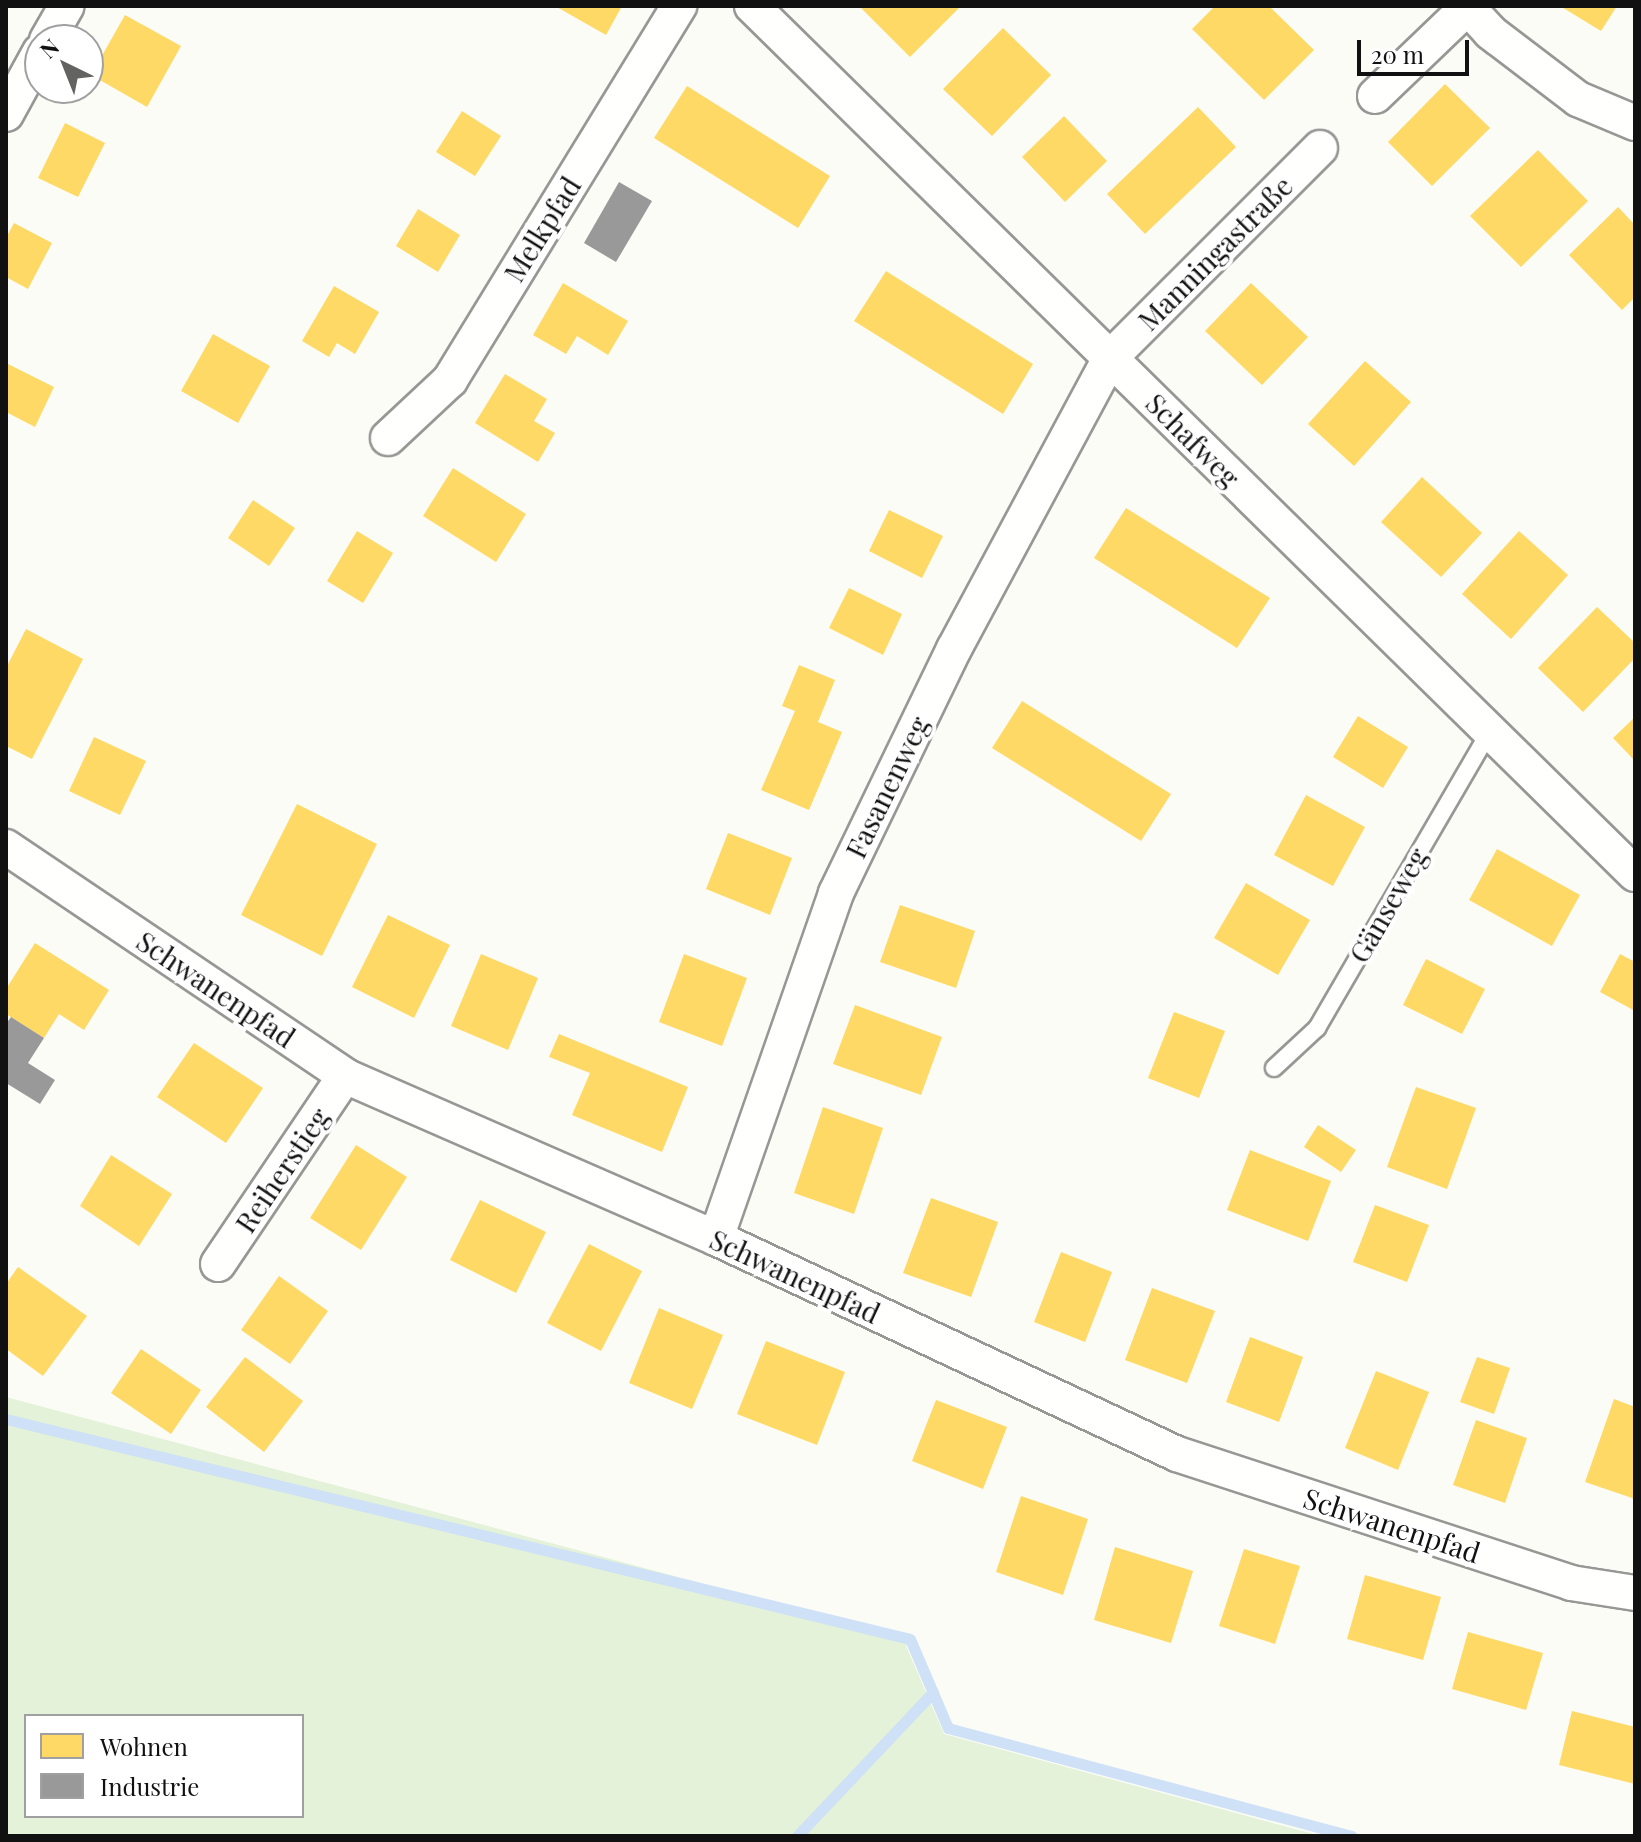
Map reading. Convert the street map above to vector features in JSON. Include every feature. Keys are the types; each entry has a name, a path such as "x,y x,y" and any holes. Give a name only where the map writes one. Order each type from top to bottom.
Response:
{"street":[{"path":"56,24 67,6"},
{"name":"Melkpfad","path":"388,438 450,380 679,6"},
{"name":"Schafweg","path":"752,6 1635,874"},
{"path":"1375,96 1469,7 1490,32 1578,99 1635,123"},
{"path":"6,114 24,81"},
{"name":"Manningastraße","path":"1110,358 1320,148"},
{"name":"Fasanenweg","path":"716,1238 836,893 954,649 1110,358"},
{"name":"Schwanenpfad","path":"11,861 345,1076 716,1238 1177,1454 1571,1583 1635,1593"},
{"name":"Reiherstieg","path":"218,1264 345,1076"}],"lane":[{"name":"Gänseweg","path":"1274,1068 1317,1028 1489,732"}],"green space":[{"path":"6,1397 910,1639 906,1646 944,1734 1321,1836 6,1836"}],"building: Wohnen":[{"path":"555,6 622,6 606,35"},
{"path":"859,6 956,6 959,8 910,57"},
{"path":"1215,6 1269,6 1314,50 1264,100 1192,29"},
{"path":"1560,6 1617,6 1601,31"},
{"path":"125,15 181,46 147,107 104,82 104,52"},
{"path":"1003,28 1051,75 992,136 943,89"},
{"path":"1445,84 1490,128 1432,186 1388,142"},
{"path":"687,86 830,176 798,228 654,138"},
{"path":"1198,107 1236,147 1145,234 1107,194"},
{"path":"462,111 501,136 475,176 436,152"},
{"path":"1064,116 1107,161 1065,202 1022,157"},
{"path":"65,123 105,143 78,197 38,178"},
{"path":"1538,150 1588,201 1521,267 1470,216"},
{"path":"1618,207 1635,225 1635,297 1622,310 1569,255"},
{"path":"418,209 460,235 438,272 396,246"},
{"path":"14,223 52,243 28,289 6,277 6,238"},
{"path":"886,271 1033,364 1003,414 854,321"},
{"path":"563,283 628,321 608,355 577,336 566,354 533,335"},
{"path":"1251,283 1308,337 1262,385 1205,331"},
{"path":"334,286 379,312 355,354 337,343 329,357 302,341"},
{"path":"213,334 270,366 238,423 181,391"},
{"path":"1365,361 1411,402 1354,466 1308,424"},
{"path":"6,363 54,387 35,427 6,412"},
{"path":"505,374 547,399 534,421 555,433 538,462 475,423"},
{"path":"453,468 526,514 496,562 423,516"},
{"path":"1422,477 1482,533 1441,577 1381,522"},
{"path":"253,500 295,528 269,566 228,538"},
{"path":"1126,508 1270,598 1237,648 1094,558"},
{"path":"889,510 943,536 922,578 869,551"},
{"path":"357,531 393,553 363,603 327,581"},
{"path":"1519,531 1568,575 1511,639 1462,594"},
{"path":"849,588 902,614 883,655 829,628"},
{"path":"1597,607 1635,643 1635,658 1583,712 1538,668"},
{"path":"26,629 83,659 32,759 6,746 6,668"},
{"path":"799,665 835,680 818,722 842,732 809,810 761,790 795,711 782,706"},
{"path":"1022,701 1171,794 1141,841 992,748"},
{"path":"1358,716 1408,747 1383,788 1333,757"},
{"path":"1635,717 1635,761 1613,738"},
{"path":"94,737 146,761 120,815 69,791"},
{"path":"1306,795 1365,827 1333,886 1274,855"},
{"path":"297,804 377,844 322,956 241,915"},
{"path":"728,833 792,858 770,915 706,889"},
{"path":"1497,849 1580,895 1552,946 1469,900"},
{"path":"1246,883 1310,920 1278,975 1214,938"},
{"path":"900,905 975,931 956,988 880,962"},
{"path":"388,915 450,945 414,1018 352,987"},
{"path":"35,943 109,990 84,1030 59,1014 44,1038 6,1014 6,989"},
{"path":"481,954 538,978 508,1050 451,1026"},
{"path":"684,954 747,978 722,1046 659,1022"},
{"path":"1620,954 1635,962 1635,1011 1600,992"},
{"path":"1426,959 1485,989 1462,1034 1403,1005"},
{"path":"855,1005 942,1037 921,1095 833,1064"},
{"path":"1174,1012 1225,1031 1199,1098 1148,1078"},
{"path":"559,1034 688,1087 662,1152 572,1115 590,1073 549,1057"},
{"path":"194,1043 263,1088 226,1143 157,1097"},
{"path":"1416,1087 1476,1108 1447,1189 1387,1167"},
{"path":"823,1107 883,1128 854,1214 794,1193"},
{"path":"1318,1125 1356,1150 1341,1172 1304,1147"},
{"path":"356,1145 407,1177 361,1250 310,1218"},
{"path":"1250,1150 1331,1181 1308,1241 1227,1210"},
{"path":"111,1155 172,1194 139,1246 80,1206"},
{"path":"931,1198 998,1222 971,1297 903,1273"},
{"path":"480,1200 546,1232 516,1293 450,1260"},
{"path":"1375,1205 1429,1225 1407,1282 1353,1262"},
{"path":"589,1244 642,1271 601,1351 547,1323"},
{"path":"1061,1252 1112,1272 1085,1342 1034,1322"},
{"path":"18,1267 87,1316 43,1376 6,1349 6,1284"},
{"path":"279,1276 328,1311 290,1364 241,1330"},
{"path":"1152,1288 1215,1311 1187,1383 1125,1360"},
{"path":"659,1308 723,1335 692,1409 629,1383"},
{"path":"1250,1337 1303,1357 1279,1422 1226,1402"},
{"path":"766,1341 845,1372 817,1445 737,1414"},
{"path":"141,1349 201,1390 171,1434 111,1393"},
{"path":"245,1357 303,1401 264,1452 206,1407"},
{"path":"1477,1357 1510,1368 1494,1414 1460,1402"},
{"path":"1376,1371 1429,1392 1398,1470 1345,1448"},
{"path":"1614,1399 1635,1407 1635,1499 1585,1482"},
{"path":"936,1400 1007,1427 983,1489 912,1461"},
{"path":"1476,1420 1527,1438 1505,1503 1453,1485"},
{"path":"1021,1496 1088,1519 1063,1595 996,1572"},
{"path":"1115,1547 1193,1571 1171,1643 1094,1620"},
{"path":"1244,1549 1300,1566 1275,1644 1219,1626"},
{"path":"1365,1575 1441,1597 1423,1660 1347,1639"},
{"path":"1468,1632 1543,1653 1526,1710 1452,1689"},
{"path":"1572,1711 1635,1727 1635,1784 1559,1765"}],"building: Industrie":[{"path":"619,182 652,201 616,262 584,243"},
{"path":"11,1017 44,1038 28,1063 55,1080 40,1104 6,1083 6,1024"}],"waterway":[{"path":"6,1419 910,1639 948,1728 1352,1836"},
{"path":"797,1836 933,1692"}]}
